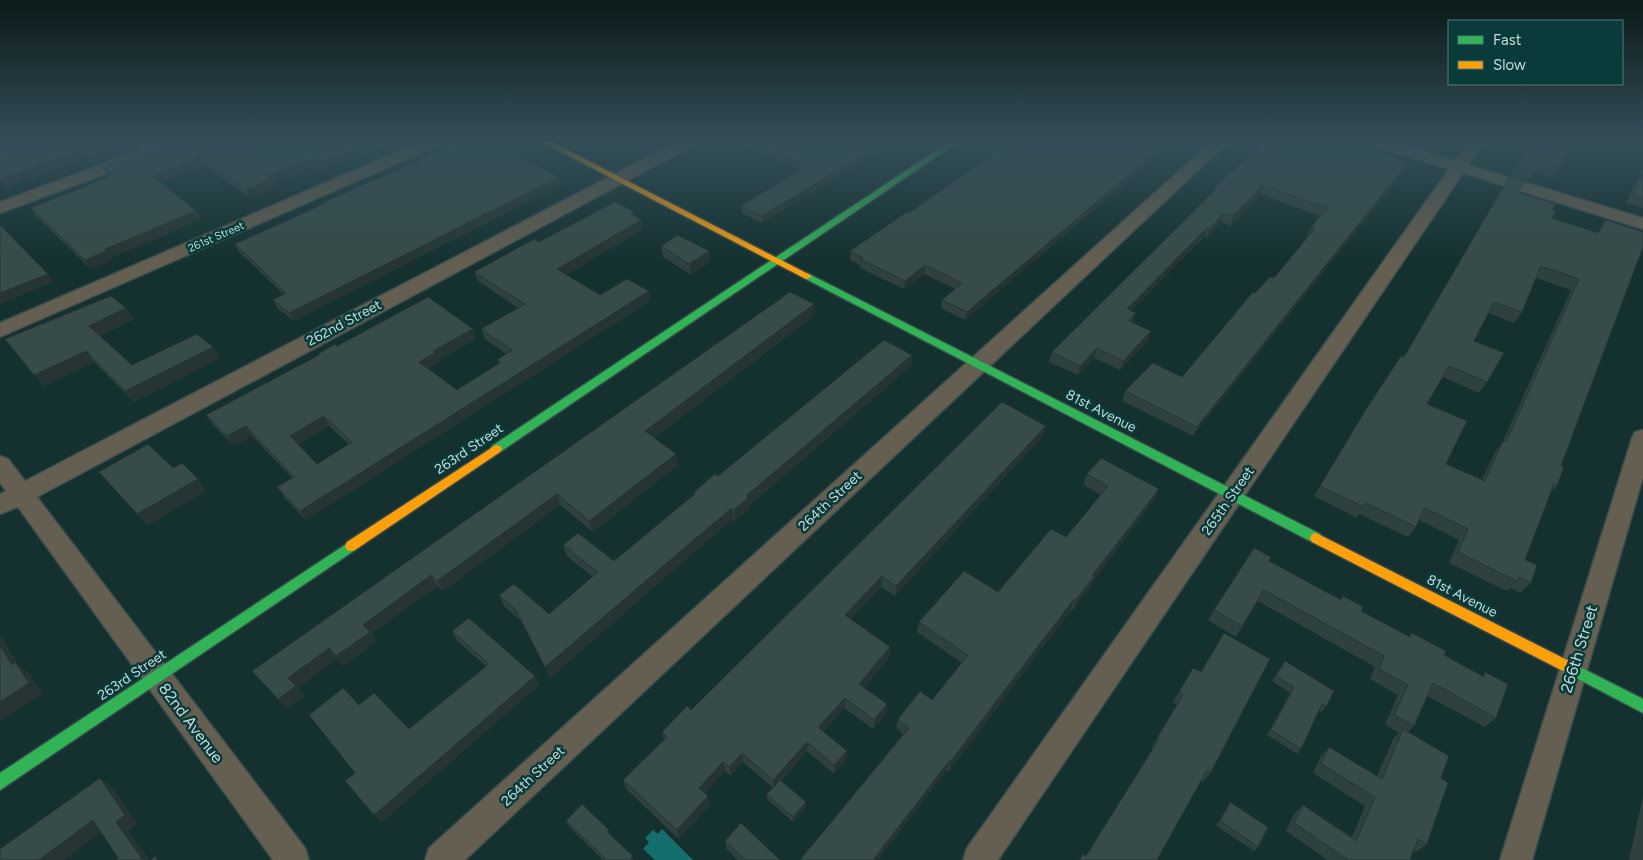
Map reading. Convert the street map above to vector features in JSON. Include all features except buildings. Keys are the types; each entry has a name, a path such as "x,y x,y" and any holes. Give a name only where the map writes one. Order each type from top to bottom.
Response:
{"street":[{"path":"0,208 69,182"},
{"name":"261st Street","path":"0,331 341,182"},
{"name":"262nd Street","path":"11,499 610,182"},
{"name":"81st Avenue","path":"626,182 1643,706"},
{"name":"263rd Street","path":"0,782 894,182"},
{"name":"264th Street","path":"441,860 1176,182"},
{"name":"265th Street","path":"979,860 1448,182"},
{"path":"1508,182 1643,224"},
{"name":"266th Street","path":"1516,860 1643,438"},
{"name":"82nd Avenue","path":"0,465 11,499 157,676 293,860"}],"water":[{"path":"662,829 693,860 655,860 643,849 649,842 645,838 653,830 658,834"}],"traffic: fast":[{"path":"496,449 894,182"},
{"path":"807,276 1316,538"},
{"path":"0,782 351,546"},
{"path":"1564,665 1643,706"}],"traffic: slow":[{"path":"624,182 807,276"},
{"path":"351,546 496,449"},
{"path":"1316,538 1564,665"}]}
